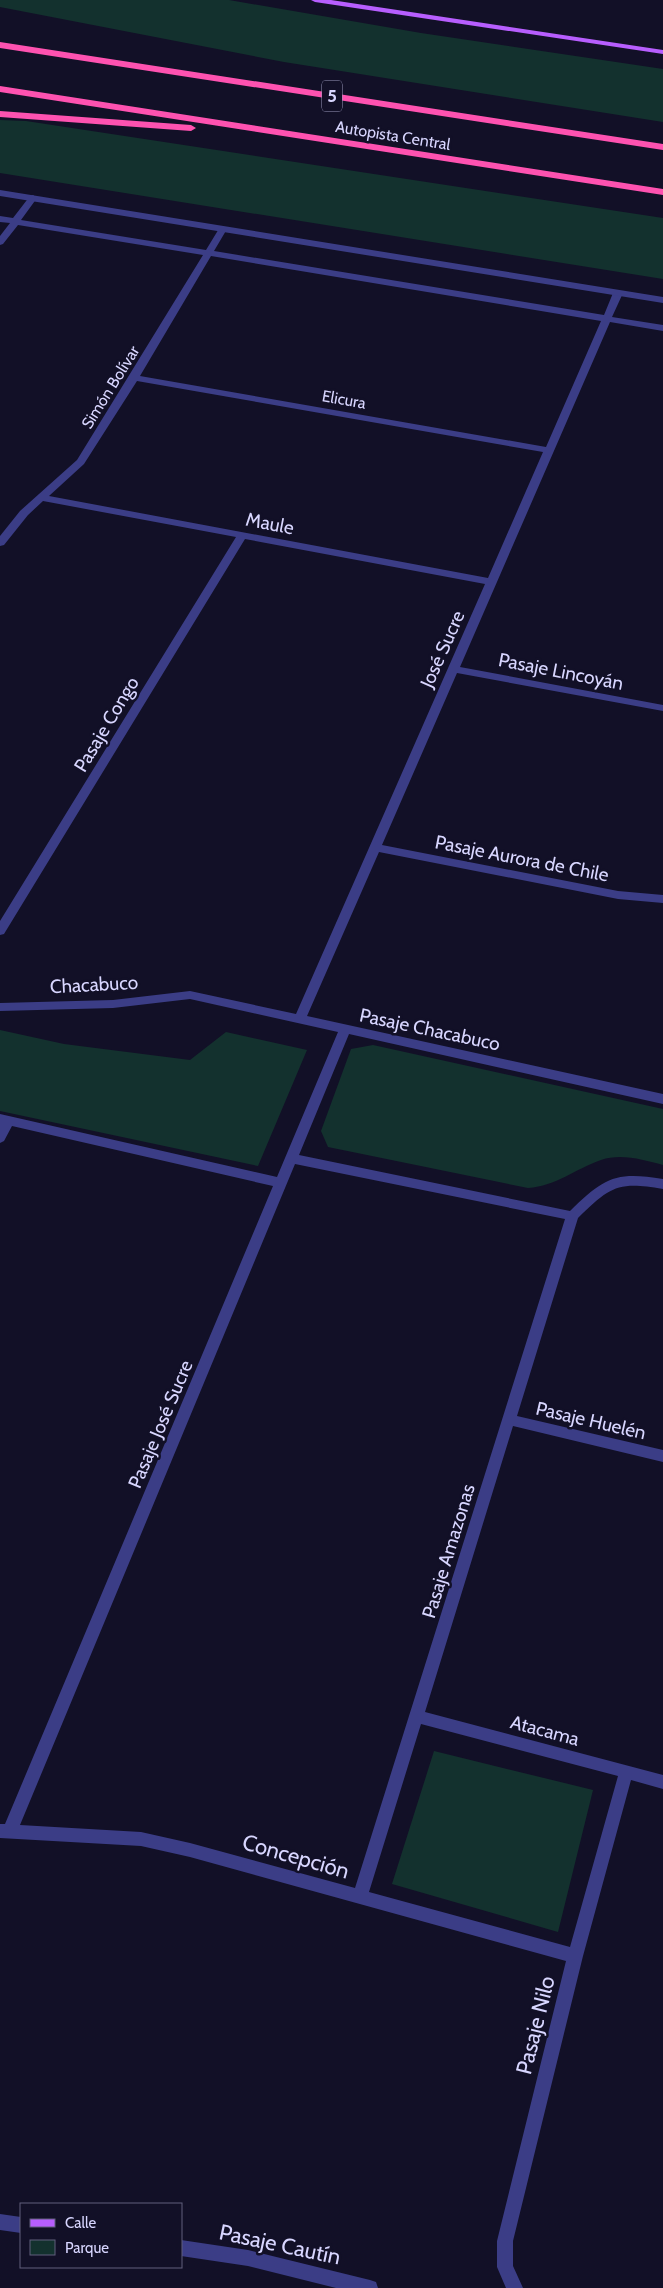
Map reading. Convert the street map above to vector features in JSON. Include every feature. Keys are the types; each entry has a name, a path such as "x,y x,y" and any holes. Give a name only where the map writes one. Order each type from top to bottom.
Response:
{"highway":[{"name":"Autopista Central","path":"0,45 663,147"},
{"name":"Autopista Central","path":"0,89 663,192"},
{"path":"0,114 327,139"}],"main road":[{"path":"315,0 663,52"}],"street":[{"path":"0,193 663,300"},
{"path":"0,242 33,198"},
{"path":"0,219 663,328"},
{"name":"Simón Bolívar","path":"0,542 18,519 81,462 134,378 223,229"},
{"name":"José Sucre","path":"300,1019 618,293"},
{"name":"Elicura","path":"134,378 549,450"},
{"name":"Maule","path":"42,498 491,582"},
{"name":"Pasaje Congo","path":"0,931 242,535"},
{"name":"Pasaje Lincoyán","path":"453,669 663,708"},
{"name":"Pasaje Aurora de Chile","path":"375,846 618,895 663,899"},
{"name":"Pasaje Chacabuco","path":"190,995 663,1099"},
{"name":"Chacabuco","path":"0,1007 113,1004 190,995"},
{"name":"Pasaje José Sucre","path":"4,1832 345,1029"},
{"path":"0,1138 4,1120 280,1183"},
{"path":"291,1158 572,1216 611,1182 626,1179 663,1184"},
{"name":"Pasaje Amazonas","path":"360,1897 572,1216"},
{"name":"Pasaje Huelén","path":"510,1420 663,1456"},
{"name":"Atacama","path":"417,1716 663,1782"},
{"name":"Pasaje Nilo","path":"515,2288 504,2267 505,2241 575,1956 626,1773"},
{"name":"Concepción","path":"4,1832 141,1839 190,1850 575,1956"},
{"path":"0,2222 20,2225"},
{"name":"Pasaje Cautín","path":"182,2248 248,2258 370,2288"}],"green space":[{"path":"0,0 229,0 421,33 663,69 663,122 284,62 0,7"},
{"path":"0,120 26,121 663,218 663,279 0,173"},
{"path":"0,1030 64,1044 190,1060 226,1032 307,1050 258,1166 0,1111"},
{"path":"373,1045 663,1109 663,1165 632,1158 609,1158 548,1184 528,1188 328,1147 321,1131 351,1049"},
{"path":"434,1751 593,1790 558,1932 392,1884"}]}
